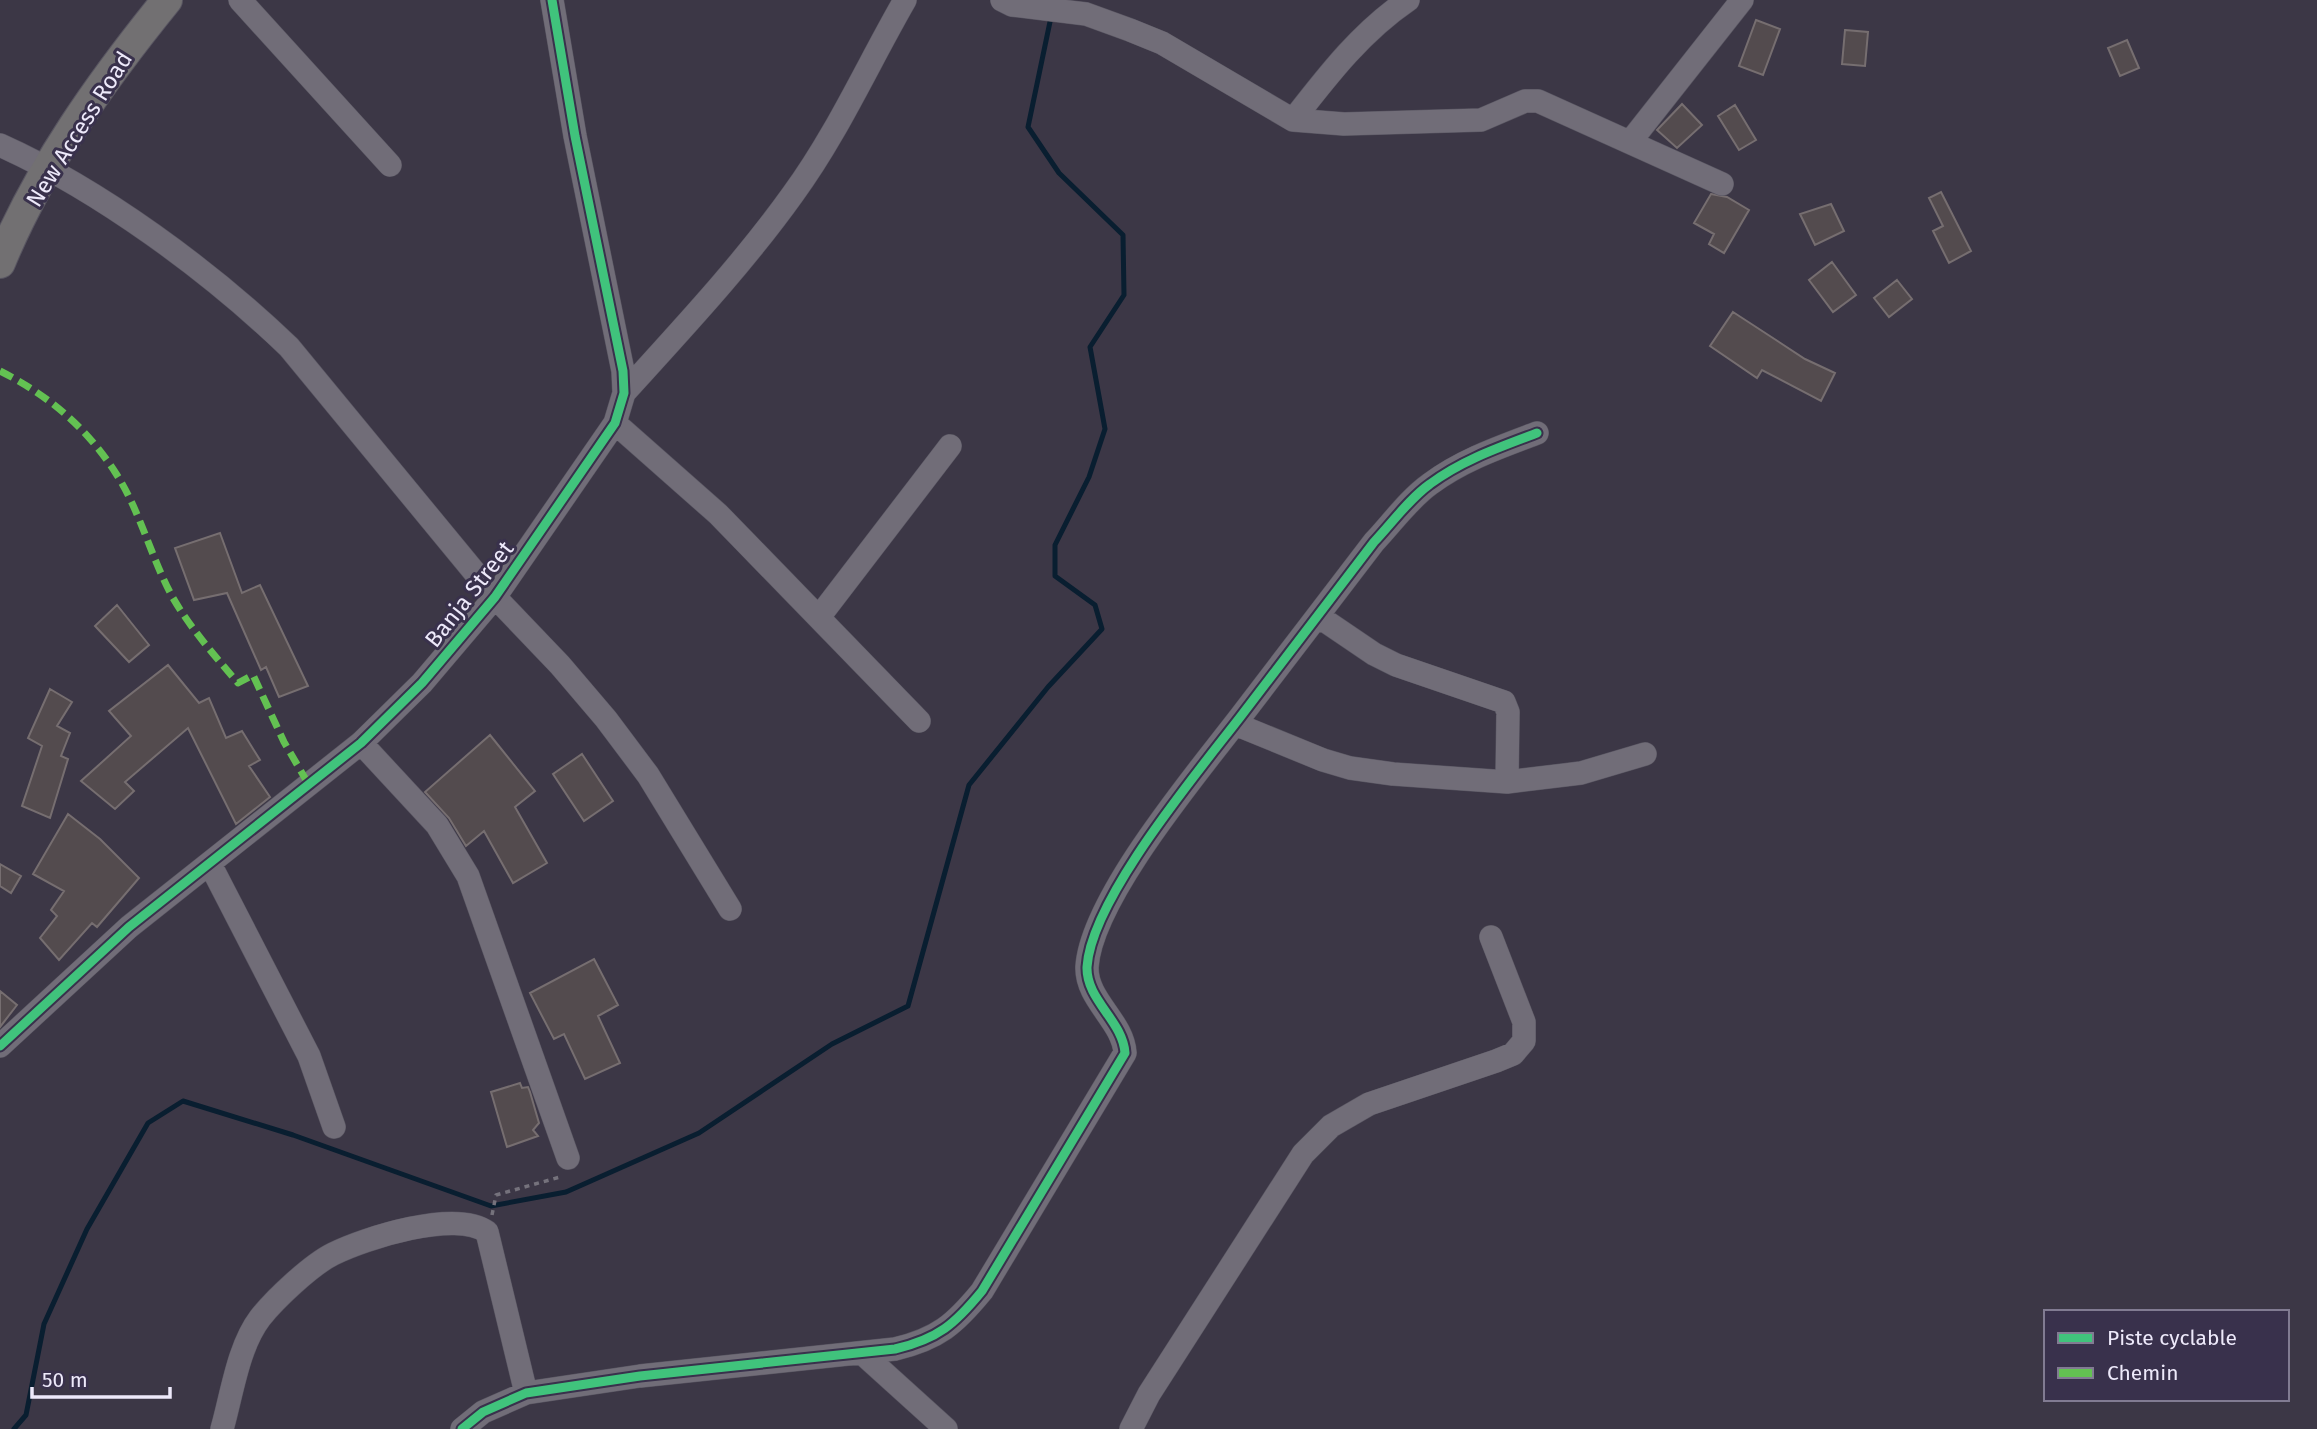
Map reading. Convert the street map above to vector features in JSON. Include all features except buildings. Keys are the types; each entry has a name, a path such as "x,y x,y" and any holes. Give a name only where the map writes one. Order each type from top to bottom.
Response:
{"main road":[{"name":"New Access Road","path":"0,263 49,167 113,70 167,0"}],"street":[{"path":"240,0 390,165"},
{"name":"Banja Street","path":"0,1046 129,927 361,743 422,683 495,597 615,423 624,393 623,371 575,136 552,0"},
{"path":"624,393 678,334 793,194 834,131 905,0"},
{"path":"1002,0 1012,5 1086,14 1162,43 1293,120 1344,124 1481,120 1525,101 1538,101 1722,184"},
{"path":"1293,120 1345,54 1380,20 1408,0"},
{"path":"1630,142 1742,0"},
{"path":"0,145 49,167 129,218 289,347 495,597 560,665 606,719 648,775 730,909"},
{"path":"615,423 718,513 919,720"},
{"path":"462,1429 504,1400 526,1393 640,1376 862,1353 918,1344 958,1321 982,1291 1125,1053 1124,1040 1094,993 1087,970 1091,945 1106,904 1178,799 1374,542 1429,485 1469,459 1537,433"},
{"path":"819,617 950,446"},
{"path":"1318,616 1374,654 1396,665 1504,702 1508,712 1507,782"},
{"path":"1235,724 1350,768 1507,782 1581,773 1645,754"},
{"path":"361,743 438,825 468,876 568,1157"},
{"path":"210,864 309,1056 334,1127"},
{"path":"1130,1429 1149,1394 1312,1144 1331,1126 1369,1104 1474,1070 1513,1054 1524,1041 1524,1022 1491,937"},
{"path":"222,1429 252,1332 261,1317 289,1289 331,1255 415,1227 471,1224 487,1232 526,1393"},
{"path":"862,1353 946,1429"}],"path":[{"path":"491,1219 496,1195 573,1173 568,1157"}],"waterway":[{"path":"14,1429 26,1415 44,1324 87,1229 148,1123 183,1101 293,1135 491,1206 566,1192 699,1133 832,1044 908,1006 969,785 1048,687 1102,629 1095,605 1055,576 1055,545 1089,477 1105,429 1090,347 1124,295 1123,235 1059,173 1028,127 1051,17"}],"marked path":[{"path":"0,371 18,380 65,414 104,456 132,502 173,598 204,642 238,683 253,675 284,742 309,785"}],"cycle path":[{"path":"0,1046 129,927 361,743 422,683 495,597 615,423 624,393 623,371 575,136 552,0"},
{"path":"462,1429 483,1412 526,1393 640,1376 895,1349 934,1335 963,1313 982,1291 1125,1053 1118,1031 1092,990 1087,967 1093,939 1126,872 1199,769 1374,542 1408,504 1422,490 1455,468 1537,433"}]}
